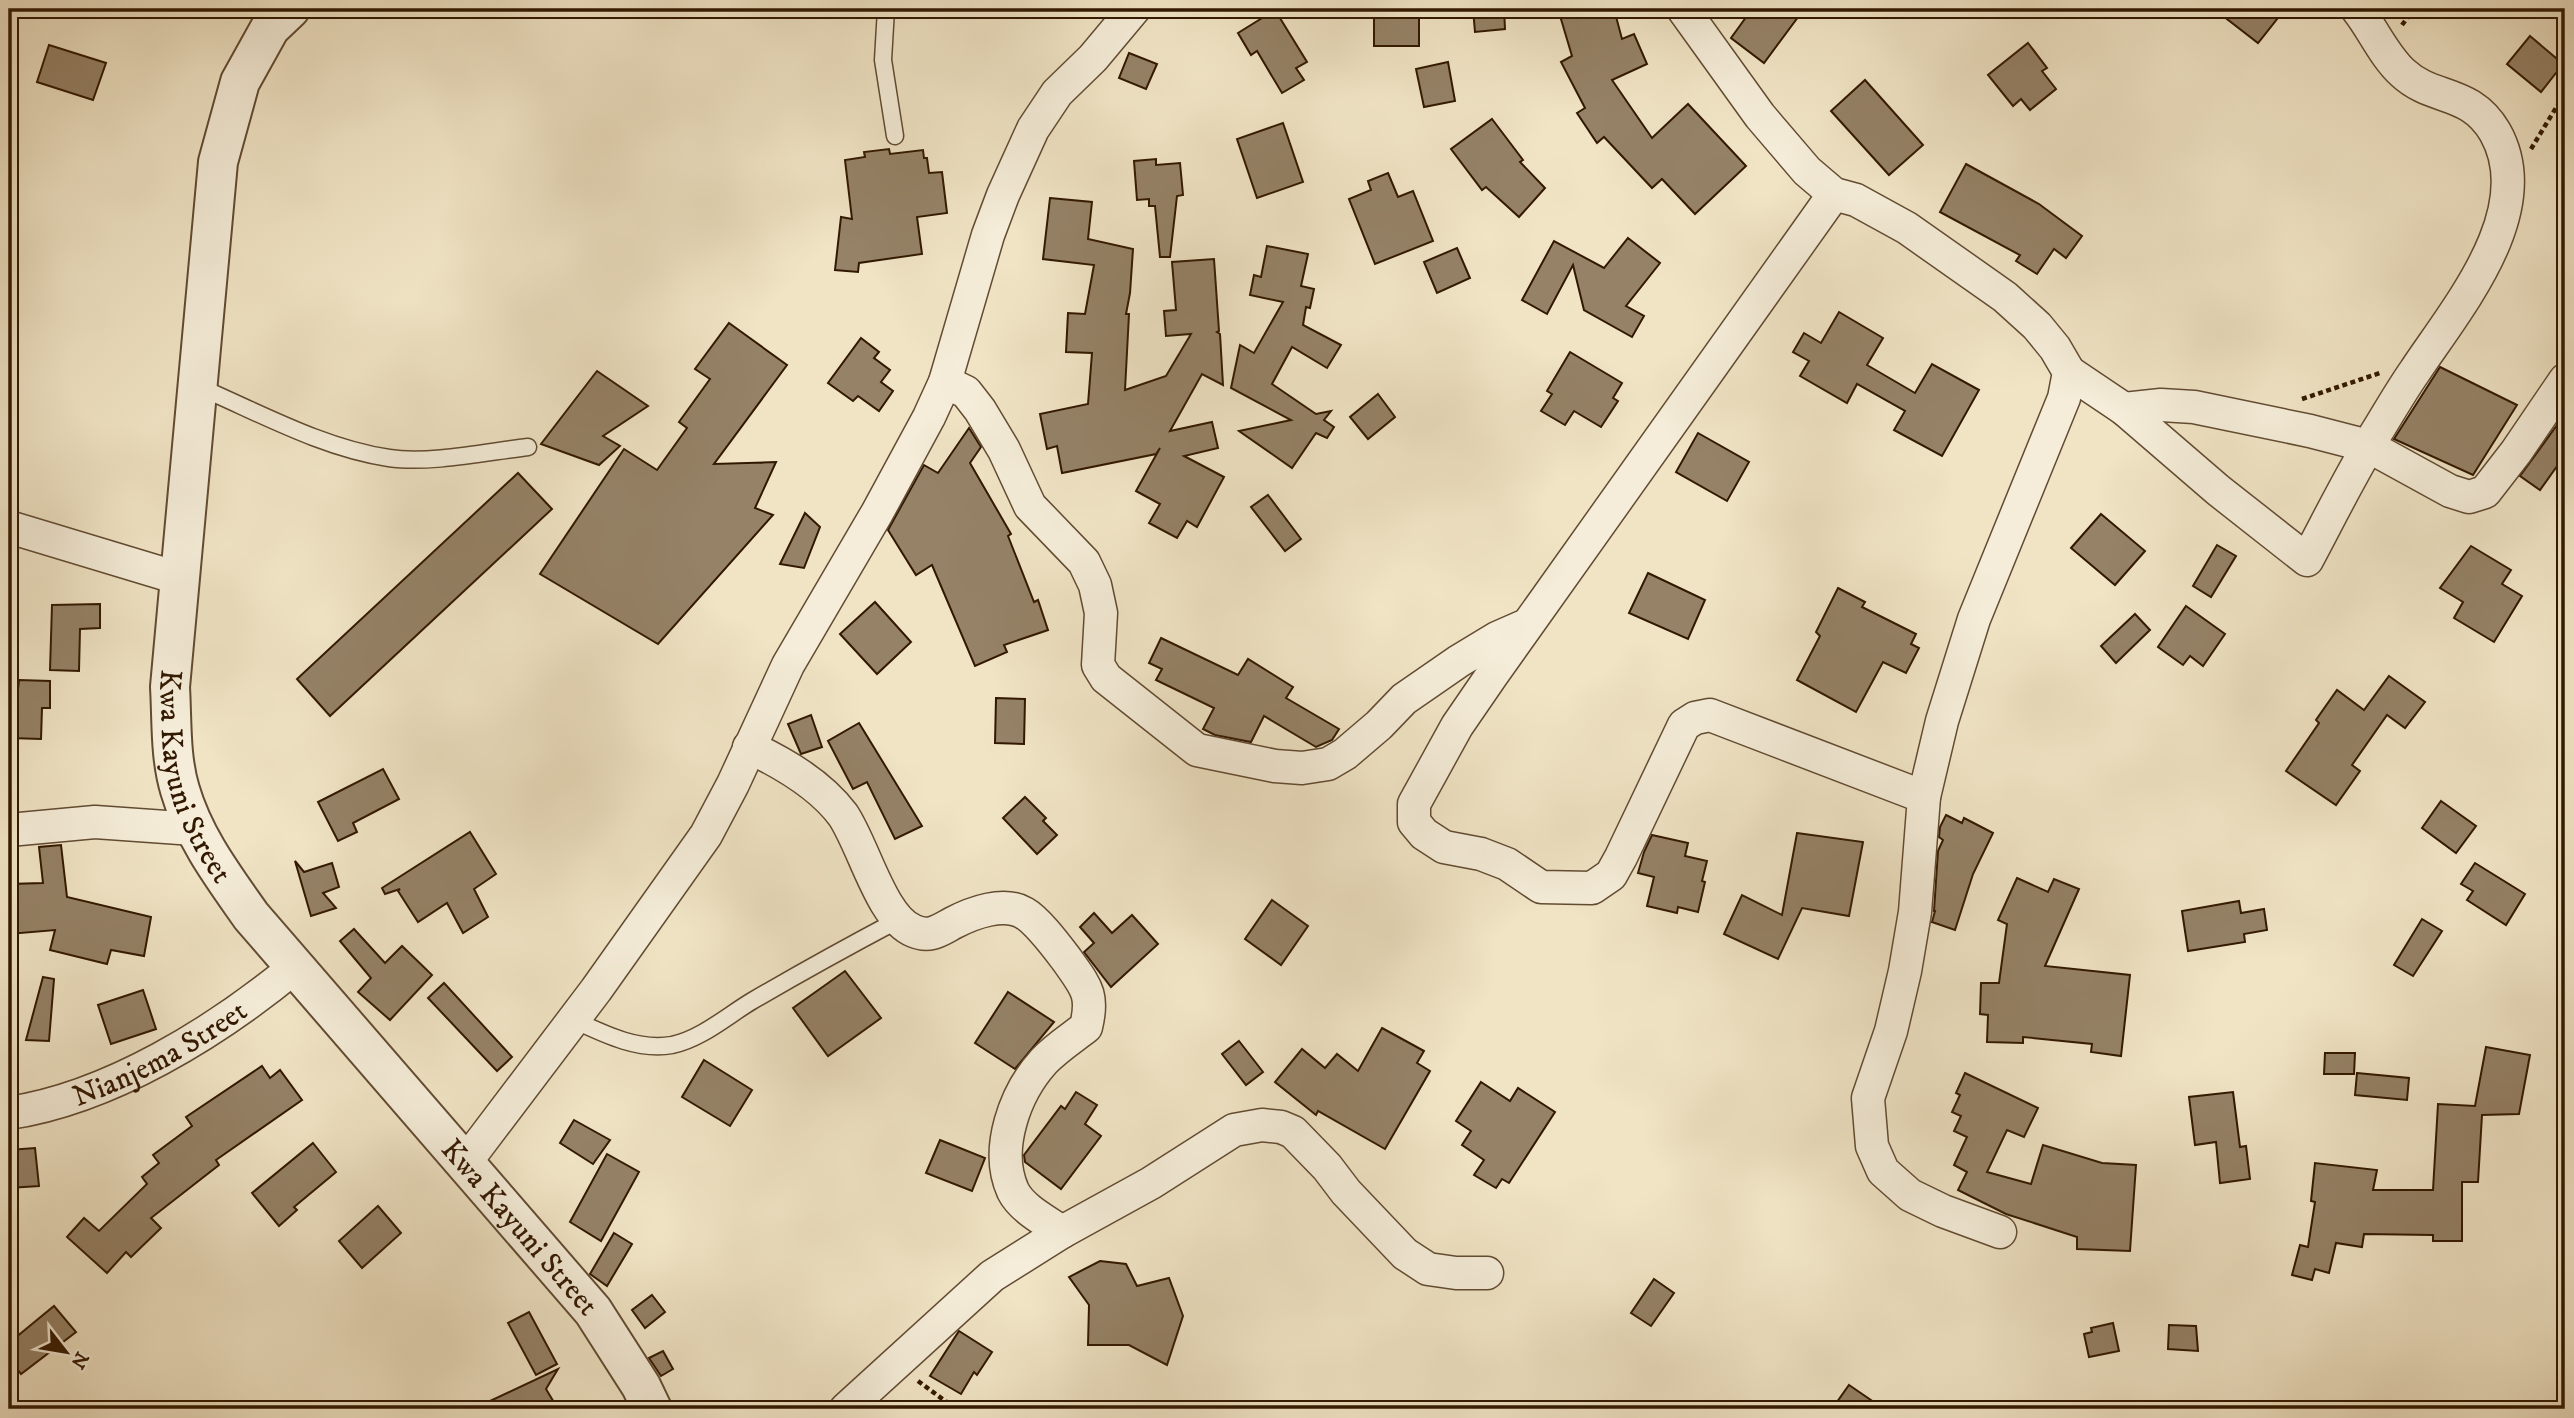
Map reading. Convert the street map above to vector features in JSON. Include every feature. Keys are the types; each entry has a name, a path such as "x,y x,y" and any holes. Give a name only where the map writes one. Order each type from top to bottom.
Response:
{"street":[{"path":"465,1163 656,909 706,835 733,784 788,665 877,513 929,417 945,382 988,235 1033,129 1057,93 1093,58 1134,9"},
{"path":"1683,9 1783,145 1807,171 1834,194 1856,200 1907,228 2005,297 2037,326 2070,372 2124,409 2218,490 2307,560 2368,446 2484,266 2503,219 2508,189 2505,161 2495,133 2478,111 2461,100 2428,89 2404,75 2357,9"},
{"name":"Kwa Kayuni Street","path":"273,15 240,82 218,162 170,687 174,757 179,788 206,852 251,916 593,1311 641,1386 652,1409"},
{"path":"1834,194 1457,726 1413,804 1414,822 1424,834 1444,847 1481,854 1507,864 1541,887 1592,888 1611,875 1684,725 1695,718 1710,715 1924,797"},
{"path":"2000,1232 1943,1211 1910,1195 1883,1171 1872,1146 1868,1098 1891,1031 1905,971 1915,912 1924,797 1942,721 1974,619 2064,398 2070,372"},
{"path":"2124,409 2161,405 2217,410 2368,446 2450,491 2469,497 2485,492 2516,453 2565,380"},
{"path":"945,382 966,392 981,410 1004,450 1030,506 1084,562 1095,585 1101,613 1098,665 1106,678 1197,750 1275,766 1302,768 1328,764 1362,741 1414,692 1497,638 1527,624"},
{"path":"9,527 178,578"},
{"path":"749,747 783,762 816,788 841,813 859,842 888,909 914,932 940,932 954,923 988,910 1005,907 1024,913 1065,958 1086,988 1090,998 1086,1027 1045,1060 1028,1082 1011,1119 1006,1147 1007,1171 1014,1192 1030,1210 1062,1232"},
{"path":"9,830 95,822 194,828"},
{"name":"Nianjema Street","path":"9,1113 42,1108 102,1086 162,1056 202,1035 253,1002 295,967"},
{"path":"846,1409 992,1276 1062,1232 1151,1183 1234,1129 1262,1125 1281,1127 1298,1137 1405,1254 1428,1269 1456,1273 1487,1272"}],"lane":[{"path":"886,9 883,60 895,136"},
{"path":"197,386 304,433 349,449 390,458 443,457 528,447"},
{"path":"574,1020 626,1041 672,1045 691,1038 805,970 898,920"}],"path":[{"path":"2508,189 2565,93"},
{"path":"2290,402 2337,389 2376,374 2415,370"},
{"path":"895,1363 956,1409"}],"building":[{"path":"1374,9 1419,9 1419,46 1374,46"},
{"path":"1473,9 1504,9 1505,29 1475,32"},
{"path":"1558,9 1614,9 1622,39 1634,34 1647,64 1612,80 1652,138 1688,104 1746,166 1695,214 1662,179 1652,188 1604,137 1597,143 1577,113 1585,108 1561,62 1572,56"},
{"path":"1752,9 1804,9 1764,63 1731,38"},
{"path":"2214,9 2285,9 2258,43"},
{"path":"1275,10 1307,62 1296,68 1304,80 1282,93 1257,51 1251,55 1238,33"},
{"path":"2530,36 2563,64 2541,92 2507,64"},
{"path":"2028,43 2047,68 2042,71 2056,89 2030,110 2021,99 2013,106 1988,75"},
{"path":"49,45 106,63 93,100 37,82"},
{"path":"1129,53 1157,64 1146,89 1119,78"},
{"path":"1448,62 1455,101 1424,107 1416,69"},
{"path":"1865,80 1923,145 1889,175 1831,111"},
{"path":"1492,119 1523,160 1520,162 1545,188 1519,217 1486,187 1482,190 1451,149"},
{"path":"1283,123 1303,182 1257,198 1237,139"},
{"path":"889,149 890,154 923,150 929,173 942,172 947,213 917,217 922,254 859,263 858,272 835,270 841,217 852,219 845,160 865,157 864,152"},
{"path":"1156,159 1156,165 1180,163 1183,195 1177,196 1170,257 1160,257 1155,206 1149,206 1149,199 1137,200 1134,161"},
{"path":"1966,164 2039,204 2082,236 2066,258 2054,249 2037,274 2016,261 2020,255 1940,212"},
{"path":"1388,173 1398,197 1413,191 1433,241 1375,264 1349,199 1371,190 1368,181"},
{"path":"1050,198 1092,202 1088,239 1133,249 1126,314 1129,314 1125,390 1166,376 1191,334 1166,336 1164,311 1176,310 1172,262 1214,259 1217,332 1220,334 1223,385 1202,374 1170,431 1212,422 1218,448 1184,456 1224,477 1197,527 1187,521 1177,538 1149,523 1160,504 1136,491 1160,448 1156,454 1062,473 1057,446 1047,449 1040,414 1088,404 1092,353 1066,352 1068,313 1085,314 1094,265 1043,259"},
{"path":"1628,238 1660,263 1626,306 1644,316 1632,337 1584,310 1573,265 1547,314 1522,300 1554,241 1604,268"},
{"path":"1267,246 1308,254 1301,286 1314,289 1310,308 1306,307 1303,325 1341,345 1327,368 1292,347 1272,384 1316,414 1331,411 1324,420 1334,427 1327,438 1316,433 1292,468 1239,431 1291,420 1231,388 1240,345 1254,353 1283,302 1250,295 1254,275 1261,277"},
{"path":"1457,248 1470,278 1437,293 1424,262"},
{"path":"1839,312 1883,338 1867,365 1915,393 1932,364 1979,390 1942,456 1894,430 1905,411 1857,384 1847,403 1800,376 1809,361 1793,352 1804,333 1821,343"},
{"path":"729,323 787,365 714,464 776,462 755,508 773,515 658,644 540,574 624,449 657,470 687,428 679,422 710,379 695,369"},
{"path":"861,338 879,352 874,358 890,370 881,382 893,391 879,411 858,396 853,401 828,383"},
{"path":"1570,352 1622,383 1613,398 1618,401 1601,427 1574,411 1565,425 1541,411 1552,394 1547,391"},
{"path":"2440,367 2517,405 2473,475 2394,439"},
{"path":"597,371 648,406 603,436 620,446 599,465 541,444"},
{"path":"1378,394 1395,417 1368,439 1350,417"},
{"path":"2565,414 2565,455 2540,490 2520,476"},
{"path":"969,428 981,447 970,463 1011,534 1008,536 1034,602 1038,600 1048,630 1004,645 1007,652 975,666 932,565 916,575 888,530 924,465 938,473"},
{"path":"1698,433 1749,462 1727,501 1676,472"},
{"path":"518,473 552,509 330,716 297,679"},
{"path":"1268,495 1301,539 1285,551 1251,507"},
{"path":"805,513 820,527 804,568 780,564"},
{"path":"2101,514 2145,551 2115,585 2071,548"},
{"path":"2217,545 2236,556 2211,597 2193,586"},
{"path":"2471,546 2511,570 2502,584 2522,596 2494,642 2454,618 2463,602 2440,588"},
{"path":"1648,573 1705,600 1688,639 1629,613"},
{"path":"1838,588 1865,602 1862,607 1916,634 1911,644 1919,648 1906,673 1883,662 1856,712 1797,680 1820,636 1816,632"},
{"path":"875,602 911,642 877,674 840,634"},
{"path":"100,604 100,628 80,629 79,671 50,670 52,605"},
{"path":"2186,606 2225,634 2203,666 2190,656 2183,665 2158,647"},
{"path":"2135,614 2150,630 2116,663 2101,646"},
{"path":"1161,638 1238,675 1248,659 1293,687 1286,698 1339,729 1332,740 1316,747 1264,716 1251,742 1215,735 1203,729 1214,708 1156,680 1162,669 1149,663"},
{"path":"2389,676 2425,702 2405,728 2387,715 2352,765 2360,771 2336,805 2286,771 2319,723 2316,720 2337,690 2364,710"},
{"path":"19,680 50,681 50,708 42,708 41,739 9,738 9,688 18,689"},
{"path":"996,698 1025,699 1024,744 995,743"},
{"path":"811,715 822,747 801,754 788,724"},
{"path":"859,723 922,826 895,839 867,782 853,789 828,741"},
{"path":"383,769 399,799 353,823 357,832 338,841 318,802"},
{"path":"1025,797 1046,818 1043,821 1057,835 1037,854 1003,818"},
{"path":"2441,801 2476,826 2456,853 2422,828"},
{"path":"1946,815 1962,823 1964,818 1993,833 1973,874 1955,930 1932,922 1938,851 1943,840 1939,837 1940,827"},
{"path":"470,832 496,874 474,889 488,917 463,933 447,903 418,922 398,891 400,889 385,894 382,888"},
{"path":"1797,833 1863,842 1849,916 1802,908 1778,959 1724,934 1742,895 1782,915"},
{"path":"1652,835 1688,843 1685,856 1707,861 1698,912 1678,907 1677,913 1647,906 1654,877 1638,873"},
{"path":"61,845 67,897 151,917 144,956 111,950 107,964 50,950 55,930 9,934 9,884 43,883 39,847"},
{"path":"295,861 304,872 332,863 339,887 323,893 336,908 311,916"},
{"path":"2475,863 2525,894 2506,925 2467,900 2473,891 2461,884"},
{"path":"2017,878 2048,892 2054,879 2079,889 2045,966 2130,975 2121,1056 2091,1052 2092,1044 2023,1037 2023,1043 1987,1042 1988,1015 1980,1014 1981,983 1999,983 2007,924 1998,920"},
{"path":"1272,900 1308,926 1281,965 1245,939"},
{"path":"2239,901 2241,913 2264,909 2267,930 2244,934 2245,942 2188,951 2182,911"},
{"path":"1094,913 1112,933 1132,915 1158,944 1111,987 1084,952 1094,943 1080,927"},
{"path":"2422,919 2442,931 2413,976 2394,965"},
{"path":"354,929 385,963 402,946 432,975 390,1020 358,992 371,978 340,941"},
{"path":"845,971 881,1018 828,1056 793,1008"},
{"path":"43,977 54,979 49,1041 26,1040"},
{"path":"444,983 512,1057 497,1071 428,998"},
{"path":"143,990 156,1029 111,1044 98,1005"},
{"path":"1008,992 1054,1022 1015,1069 975,1043"},
{"path":"1382,1028 1424,1051 1417,1063 1430,1071 1385,1149 1318,1111 1316,1115 1275,1082 1302,1049 1325,1068 1337,1054 1358,1071"},
{"path":"1239,1041 1263,1072 1246,1085 1222,1054"},
{"path":"2486,1047 2530,1055 2519,1114 2482,1115 2478,1182 2462,1182 2462,1241 2433,1241 2433,1235 2364,1234 2362,1247 2336,1243 2329,1273 2315,1269 2312,1280 2292,1275 2300,1245 2308,1247 2315,1202 2311,1201 2315,1163 2377,1170 2373,1190 2433,1190 2438,1104 2475,1106"},
{"path":"2325,1053 2355,1053 2354,1074 2324,1074"},
{"path":"704,1060 752,1090 730,1126 682,1097"},
{"path":"262,1066 270,1078 280,1070 302,1100 216,1160 219,1165 151,1218 161,1228 131,1257 126,1252 107,1273 67,1237 84,1218 99,1231 147,1184 142,1177 159,1163 153,1155 192,1126 186,1117"},
{"path":"1965,1073 2038,1108 2024,1137 2007,1130 1987,1172 2031,1184 2043,1145 2102,1163 2136,1165 2130,1251 2077,1249 2077,1237 2006,1214 1958,1190 1967,1172 1954,1165 1967,1137 1954,1131 1961,1116 1952,1112 1960,1095 1956,1093"},
{"path":"2357,1073 2409,1078 2407,1100 2355,1095"},
{"path":"1481,1082 1510,1101 1518,1088 1555,1112 1509,1183 1502,1179 1496,1188 1474,1175 1484,1160 1462,1145 1471,1131 1456,1121"},
{"path":"1076,1092 1097,1105 1085,1124 1101,1136 1061,1189 1025,1162 1024,1155 1061,1106 1065,1109"},
{"path":"2233,1092 2240,1147 2246,1146 2250,1179 2220,1183 2216,1142 2195,1145 2189,1097"},
{"path":"574,1120 610,1140 593,1164 560,1143"},
{"path":"940,1140 985,1158 972,1191 926,1173"},
{"path":"313,1143 336,1172 294,1207 297,1210 279,1226 252,1193"},
{"path":"35,1148 39,1186 9,1188 9,1150"},
{"path":"607,1154 639,1172 601,1241 570,1222"},
{"path":"378,1206 401,1233 362,1268 339,1241"},
{"path":"614,1233 632,1244 607,1286 590,1274"},
{"path":"1100,1261 1126,1264 1137,1286 1169,1278 1183,1316 1167,1365 1129,1345 1088,1345 1089,1305 1069,1277"},
{"path":"1654,1279 1674,1293 1651,1326 1631,1313"},
{"path":"652,1295 665,1312 645,1328 632,1310"},
{"path":"54,1306 76,1332 21,1374 9,1358 9,1343"},
{"path":"529,1312 557,1364 536,1375 508,1323"},
{"path":"2113,1323 2119,1351 2089,1357 2084,1334 2092,1332 2091,1328"},
{"path":"2169,1325 2196,1326 2198,1351 2168,1349"},
{"path":"959,1331 992,1352 977,1375 974,1372 961,1394 930,1376"},
{"path":"663,1351 673,1369 661,1376 649,1358"},
{"path":"558,1369 546,1389 558,1409 473,1409"},
{"path":"1849,1385 1884,1409 1832,1409"}]}
